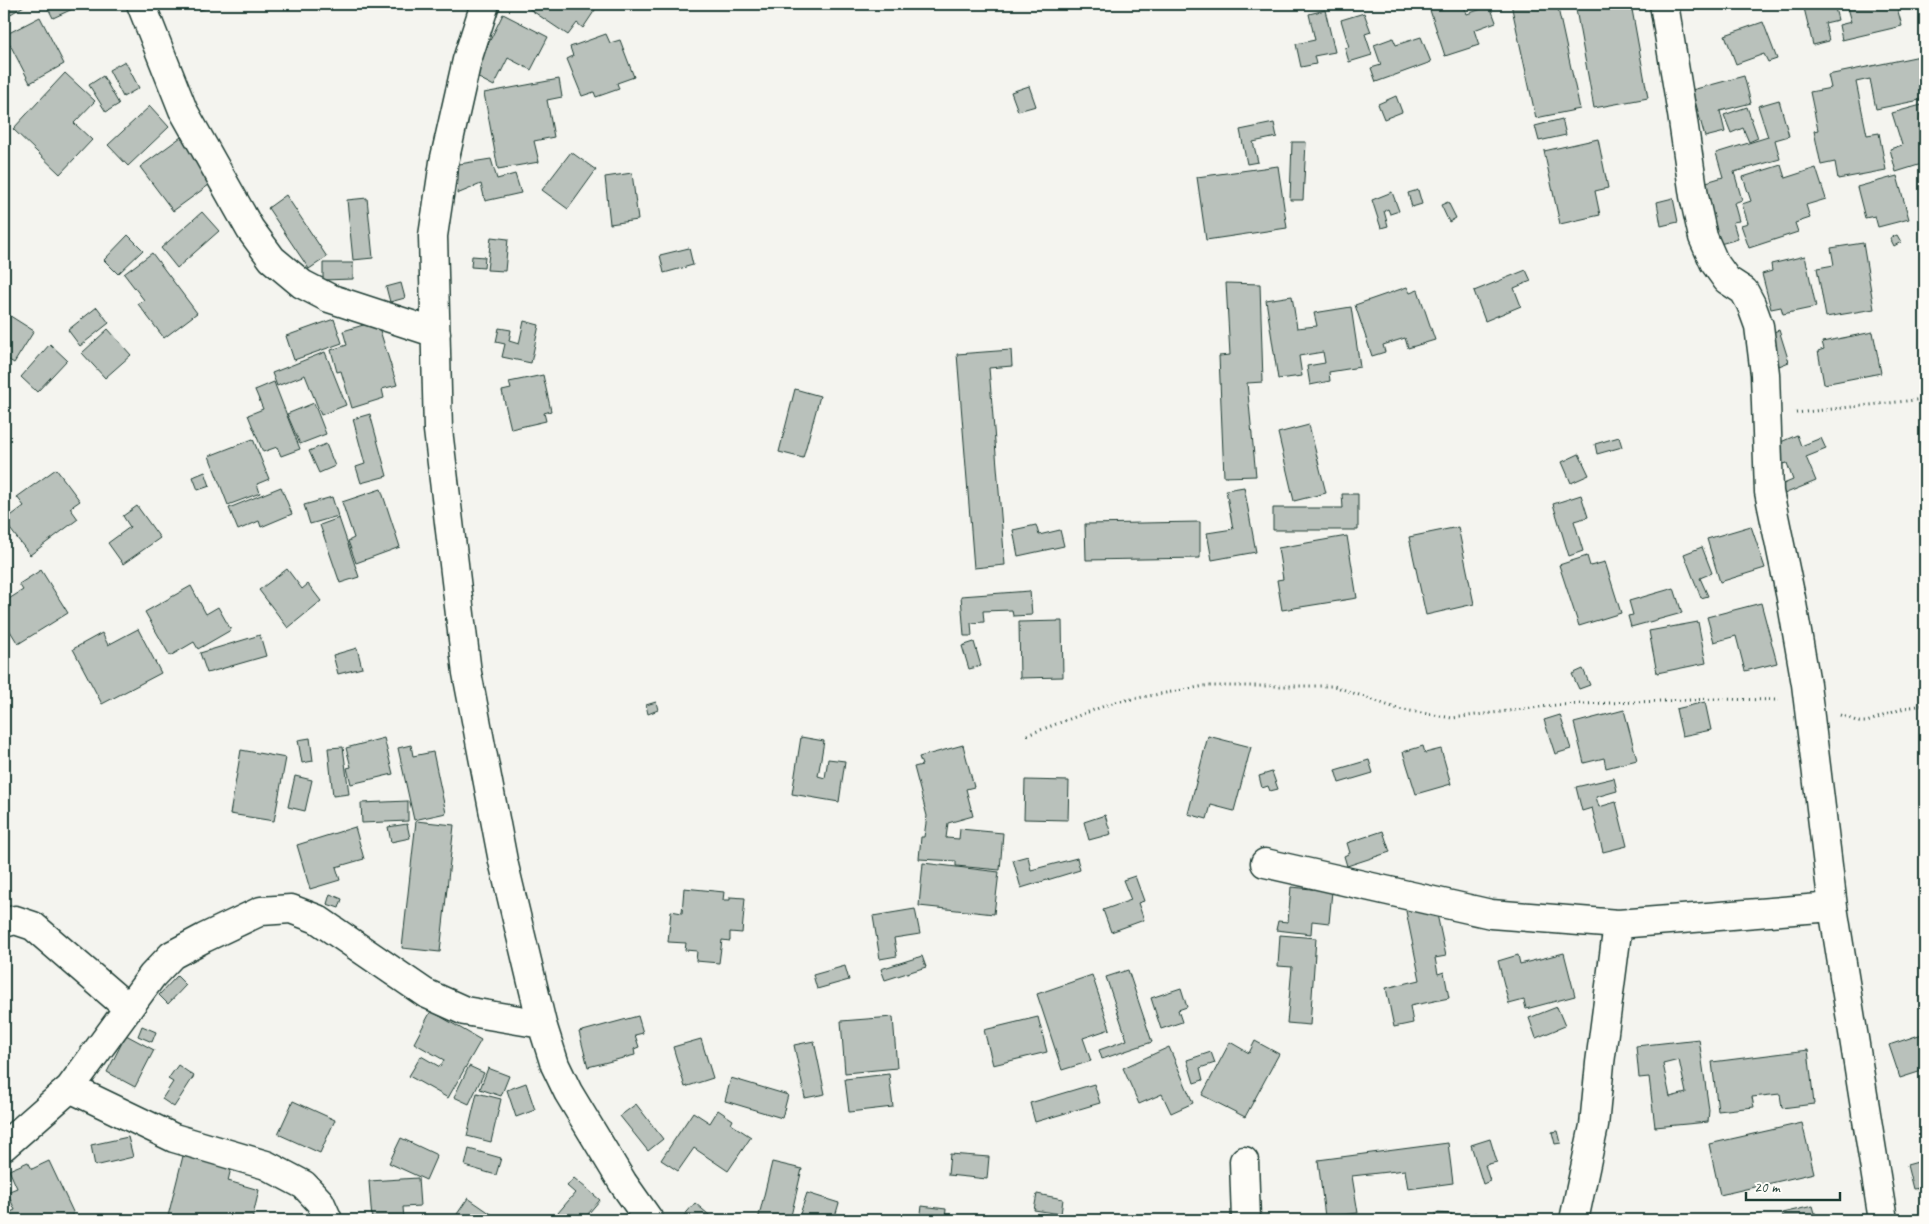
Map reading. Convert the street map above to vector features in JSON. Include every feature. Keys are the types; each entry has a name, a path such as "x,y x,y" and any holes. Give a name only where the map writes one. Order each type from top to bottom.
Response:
{"street":[{"path":"141,4 182,110 250,230 272,259 302,284 329,298 436,333"},
{"path":"485,4 467,60 444,162 433,236 438,430 467,673 503,861 542,1024 555,1065 568,1092 623,1183 649,1220"},
{"path":"1664,4 1694,196 1703,237 1714,262 1727,280 1744,291 1759,326 1765,374 1769,492 1791,598 1808,701 1833,907 1883,1220"},
{"path":"1265,863 1491,914 1618,924 1833,907"},
{"path":"4,1146 70,1088 152,976 172,955 262,911 291,909 317,919 425,993 465,1011 542,1024"},
{"path":"4,922 15,920 33,926 128,1008"},
{"path":"1574,1220 1594,1126 1618,924"},
{"path":"70,1088 174,1138 266,1165 304,1185 320,1202 328,1220"},
{"path":"1244,1161 1246,1220"}],"path":[{"path":"1766,416 1925,399"},
{"path":"1027,735 1115,702 1206,686 1334,686 1398,709 1452,718 1556,705 1714,699 1808,701 1859,722 1867,722 1904,708 1925,706"}],"building":[{"path":"4,4 23,4 24,6 4,18"},
{"path":"46,4 81,4 81,5 53,18"},
{"path":"198,4 220,4 200,10"},
{"path":"532,4 599,4 583,28 577,23 568,35 528,8"},
{"path":"1428,4 1463,4 1467,14 1490,6 1496,22 1474,30 1479,45 1445,56"},
{"path":"1511,4 1557,4 1580,109 1536,118"},
{"path":"1575,4 1631,4 1648,98 1594,108"},
{"path":"1803,4 1834,4 1838,20 1825,23 1829,41 1813,45"},
{"path":"1846,4 1896,4 1902,26 1842,40 1839,25 1851,22"},
{"path":"1325,10 1335,52 1314,56 1316,64 1301,67 1296,44 1315,40 1309,14"},
{"path":"1364,13 1371,32 1365,34 1372,55 1349,62 1345,48 1349,47 1341,20"},
{"path":"503,14 548,37 531,70 508,58 494,86 473,75"},
{"path":"40,17 64,64 30,83 5,35"},
{"path":"1763,22 1777,59 1768,62 1764,54 1736,64 1725,35"},
{"path":"606,34 610,43 620,40 634,77 617,83 619,89 596,97 594,92 582,96 567,59 573,56 570,47"},
{"path":"1421,37 1431,62 1376,82 1371,68 1381,65 1374,45 1393,38 1396,45"},
{"path":"1925,55 1925,99 1876,109 1870,79 1856,82 1867,135 1879,133 1886,170 1838,179 1835,162 1821,165 1814,131 1818,130 1810,92 1831,88 1828,75"},
{"path":"125,61 139,88 123,97 109,70"},
{"path":"65,73 95,101 74,123 92,140 60,174 13,129"},
{"path":"103,76 119,104 106,112 89,85"},
{"path":"1744,76 1751,103 1720,111 1725,132 1705,137 1692,90"},
{"path":"559,79 562,97 547,100 554,137 534,141 539,162 498,169 484,93"},
{"path":"1029,86 1036,106 1018,111 1011,92"},
{"path":"1396,96 1402,112 1384,119 1378,104"},
{"path":"1779,100 1789,136 1775,140 1780,159 1734,172 1742,200 1734,203 1739,221 1733,222 1738,239 1720,244 1703,183 1723,177 1716,153 1768,137 1758,106"},
{"path":"1925,104 1925,163 1896,172 1890,149 1902,145 1892,113"},
{"path":"150,106 169,127 128,166 108,145"},
{"path":"1747,107 1758,138 1749,142 1743,128 1731,133 1724,115"},
{"path":"1562,119 1566,135 1539,141 1535,126"},
{"path":"1274,123 1277,137 1253,142 1258,162 1247,164 1240,130"},
{"path":"181,137 213,182 173,211 140,167"},
{"path":"1598,139 1608,188 1595,191 1600,215 1560,224 1544,151"},
{"path":"1292,142 1306,142 1303,200 1290,200"},
{"path":"571,152 596,170 568,209 542,190"},
{"path":"491,159 497,179 515,174 521,193 485,201 481,184 457,194 459,164"},
{"path":"1781,165 1785,178 1816,168 1826,199 1806,205 1810,218 1795,223 1798,232 1749,248 1741,225 1748,223 1742,204 1751,201 1743,177"},
{"path":"1278,166 1287,228 1206,240 1197,177"},
{"path":"632,173 638,220 610,224 605,177"},
{"path":"1897,176 1909,219 1878,227 1875,216 1865,218 1857,187"},
{"path":"1418,190 1422,204 1412,207 1408,193"},
{"path":"1392,192 1399,211 1390,214 1388,209 1384,211 1388,226 1381,228 1372,200"},
{"path":"286,195 327,257 309,269 268,208"},
{"path":"367,198 373,258 353,260 347,200"},
{"path":"1673,198 1678,222 1661,226 1657,202"},
{"path":"1448,202 1456,218 1449,222 1441,205"},
{"path":"202,212 219,231 177,268 161,248"},
{"path":"128,235 143,250 118,274 104,260"},
{"path":"1897,235 1901,242 1894,246 1890,238"},
{"path":"491,237 508,239 505,271 487,270"},
{"path":"1863,243 1874,309 1826,317 1817,268 1834,265 1831,248"},
{"path":"689,248 693,265 664,273 660,255"},
{"path":"152,253 197,313 164,338 138,304 144,300 124,274"},
{"path":"472,256 485,257 484,268 471,267"},
{"path":"1805,256 1816,307 1783,314 1781,307 1771,309 1762,274 1772,271 1771,264"},
{"path":"323,263 353,263 353,279 323,280"},
{"path":"1526,270 1531,281 1514,288 1521,306 1485,321 1474,291"},
{"path":"401,283 405,298 390,302 386,287"},
{"path":"1226,283 1260,284 1263,382 1247,383 1256,476 1224,477 1219,356 1230,355"},
{"path":"1407,287 1410,293 1418,290 1435,340 1408,348 1405,338 1383,345 1385,352 1372,356 1355,305"},
{"path":"1292,296 1297,328 1317,326 1314,313 1351,307 1360,367 1329,372 1330,381 1310,385 1307,366 1325,363 1323,352 1299,356 1302,376 1278,379 1266,300"},
{"path":"97,307 109,323 80,346 68,330"},
{"path":"4,312 34,331 14,363 4,357"},
{"path":"334,319 342,343 294,360 286,336"},
{"path":"377,321 397,385 382,389 384,398 352,408 341,371 337,372 331,350 347,345 343,331"},
{"path":"524,321 539,325 531,363 502,357 505,344 496,342 499,328 511,330 509,341 519,344"},
{"path":"108,329 131,355 105,378 82,353"},
{"path":"1779,330 1789,362 1779,366 1768,334"},
{"path":"1873,332 1881,373 1824,384 1818,351 1824,349 1822,342"},
{"path":"50,344 67,360 37,392 21,377"},
{"path":"1011,350 1012,366 989,368 1005,565 974,568 957,354"},
{"path":"325,352 346,405 321,415 305,375 277,386 272,373"},
{"path":"543,375 551,411 544,413 546,421 511,429 502,391 511,389 509,382"},
{"path":"274,382 300,449 281,456 277,447 263,452 248,415 263,409 255,390"},
{"path":"795,389 820,396 803,458 779,452"},
{"path":"314,403 326,434 300,444 287,414"},
{"path":"370,414 387,476 361,483 356,467 365,464 353,419"},
{"path":"1309,425 1326,493 1294,501 1278,433"},
{"path":"1797,435 1801,446 1821,438 1826,449 1806,457 1816,481 1784,494 1781,485 1793,480 1787,463 1782,464 1774,445"},
{"path":"1619,437 1622,447 1597,454 1595,444"},
{"path":"253,439 269,479 257,484 260,493 228,505 209,456"},
{"path":"326,444 335,466 319,473 309,451"},
{"path":"1579,454 1589,475 1571,483 1562,462"},
{"path":"56,469 80,501 70,508 78,519 30,555 4,521 24,506 17,497"},
{"path":"205,472 210,486 198,490 193,477"},
{"path":"281,487 292,514 261,527 259,521 238,530 229,508"},
{"path":"1244,487 1256,552 1212,560 1207,533 1233,529 1226,490"},
{"path":"381,489 400,547 356,563 348,541 354,538 342,502"},
{"path":"1342,494 1358,494 1358,530 1273,530 1273,508 1343,508"},
{"path":"1581,495 1588,517 1574,521 1583,551 1569,556 1553,504"},
{"path":"332,497 338,516 310,524 304,505"},
{"path":"137,506 160,538 123,564 108,543 130,527 123,516"},
{"path":"339,518 359,577 340,583 320,525"},
{"path":"1200,522 1200,558 1086,560 1085,524"},
{"path":"1036,525 1039,535 1060,530 1064,546 1018,556 1013,530"},
{"path":"1751,526 1765,568 1720,582 1707,539"},
{"path":"1458,527 1474,604 1426,615 1409,537"},
{"path":"1347,536 1357,598 1282,610 1277,580 1283,579 1278,548"},
{"path":"1702,547 1712,573 1700,578 1708,596 1701,598 1684,554"},
{"path":"1587,556 1590,566 1605,562 1621,613 1579,626 1559,565"},
{"path":"287,569 302,589 308,584 321,601 288,628 259,590"},
{"path":"41,570 68,613 18,644 4,621 4,602 23,590 19,584"},
{"path":"191,586 206,614 218,607 231,630 198,649 194,642 170,656 145,612"},
{"path":"1674,588 1682,613 1631,627 1628,616 1633,615 1629,601"},
{"path":"1030,591 1032,615 1013,616 1012,610 983,611 984,622 971,623 972,636 964,636 961,596"},
{"path":"1761,603 1777,663 1745,671 1736,636 1714,642 1707,617"},
{"path":"1062,621 1063,677 1020,678 1019,622"},
{"path":"1698,622 1706,663 1657,673 1649,631"},
{"path":"138,629 161,673 102,704 73,649 102,633 108,645"},
{"path":"260,635 266,656 207,673 200,653"},
{"path":"974,642 981,666 969,669 962,646"},
{"path":"357,648 362,668 338,674 333,655"},
{"path":"1583,669 1590,685 1579,689 1572,674"},
{"path":"656,702 658,710 648,714 646,705"},
{"path":"1705,702 1711,730 1682,736 1676,709"},
{"path":"1624,710 1637,760 1606,768 1604,758 1584,763 1574,723"},
{"path":"1560,715 1571,749 1555,754 1544,720"},
{"path":"1208,736 1251,747 1234,811 1211,805 1207,819 1188,814"},
{"path":"801,737 824,741 818,776 825,778 828,759 845,761 839,802 792,794"},
{"path":"310,738 313,761 302,763 298,740"},
{"path":"384,738 393,774 351,784 347,768 351,767 346,748"},
{"path":"411,745 413,756 433,752 446,813 414,820 398,748"},
{"path":"963,745 974,787 966,789 973,816 948,823 946,838 959,839 960,829 1003,833 1000,870 956,866 956,861 919,859 921,837 924,837 927,816 914,767 922,765 919,757"},
{"path":"1423,746 1425,753 1441,749 1451,784 1416,794 1403,752"},
{"path":"343,747 349,794 333,796 328,748"},
{"path":"241,750 286,758 274,821 230,814"},
{"path":"1369,760 1373,773 1339,783 1335,770"},
{"path":"1272,772 1278,789 1270,791 1268,786 1262,788 1259,776"},
{"path":"295,776 312,780 305,811 288,807"},
{"path":"1614,778 1617,791 1596,797 1599,807 1616,802 1627,846 1603,852 1592,808 1582,811 1576,787"},
{"path":"1025,780 1069,781 1068,820 1024,819"},
{"path":"408,801 408,821 362,823 361,803"},
{"path":"1105,815 1111,834 1089,840 1084,822"},
{"path":"416,821 454,825 440,952 402,948"},
{"path":"407,824 410,838 391,842 388,827"},
{"path":"355,827 364,859 336,867 340,880 310,889 297,845"},
{"path":"1383,831 1390,852 1347,866 1344,856 1350,853 1347,843"},
{"path":"1028,856 1031,870 1077,858 1080,870 1021,888 1013,860"},
{"path":"923,863 999,872 994,914 919,906"},
{"path":"1135,876 1144,901 1138,903 1144,920 1111,932 1103,910 1131,900 1123,880"},
{"path":"1291,887 1332,891 1329,923 1312,921 1311,934 1276,930 1278,921 1288,922"},
{"path":"684,888 724,892 723,900 730,900 730,897 745,898 742,933 730,932 730,941 722,940 719,963 696,961 697,951 685,950 686,943 668,942 671,911 682,913"},
{"path":"330,894 342,899 339,908 327,904"},
{"path":"1435,905 1446,956 1435,958 1438,974 1444,972 1449,998 1410,1006 1413,1023 1394,1027 1386,988 1420,980 1406,911"},
{"path":"915,909 920,934 894,938 897,956 880,959 873,916"},
{"path":"1280,935 1316,938 1310,1025 1287,1023 1292,967 1278,966"},
{"path":"1564,953 1575,996 1526,1009 1524,1000 1509,1004 1498,961 1518,955 1520,964"},
{"path":"922,956 926,967 885,980 881,969"},
{"path":"845,966 849,980 817,989 813,975"},
{"path":"1128,970 1152,1042 1102,1059 1099,1050 1127,1040 1106,977"},
{"path":"1092,975 1110,1029 1083,1038 1091,1061 1062,1070 1037,994"},
{"path":"177,976 186,985 168,1004 159,995"},
{"path":"1181,988 1187,1007 1178,1010 1182,1022 1161,1029 1151,998"},
{"path":"1557,1007 1565,1026 1536,1038 1529,1018"},
{"path":"431,1011 481,1040 448,1098 409,1076 421,1056 440,1067 444,1060 414,1043"},
{"path":"638,1016 643,1033 635,1035 639,1047 634,1049 635,1055 588,1067 579,1032"},
{"path":"893,1017 897,1068 845,1073 841,1021"},
{"path":"1038,1017 1047,1052 993,1065 984,1030"},
{"path":"142,1026 156,1032 152,1042 138,1036"},
{"path":"1925,1033 1925,1070 1900,1078 1889,1045"},
{"path":"126,1035 154,1050 135,1087 107,1072"},
{"path":"701,1039 713,1078 685,1087 673,1047"},
{"path":"1699,1039 1709,1110 1708,1122 1655,1127 1649,1077 1639,1078 1636,1046","holes":["1679,1060 1686,1093 1670,1097 1663,1064"]},
{"path":"814,1041 825,1094 805,1098 794,1045"},
{"path":"1255,1041 1279,1054 1245,1117 1202,1095 1230,1042 1249,1053"},
{"path":"1169,1047 1193,1103 1171,1113 1162,1094 1139,1104 1123,1068"},
{"path":"1808,1050 1814,1104 1782,1108 1780,1094 1752,1097 1754,1107 1718,1111 1712,1062"},
{"path":"1211,1052 1215,1063 1200,1068 1203,1080 1194,1083 1187,1060"},
{"path":"178,1065 194,1076 174,1107 162,1099 173,1082 168,1079"},
{"path":"469,1066 484,1073 469,1104 454,1097"},
{"path":"488,1068 509,1076 501,1096 480,1089"},
{"path":"889,1074 893,1107 849,1112 845,1079"},
{"path":"731,1078 788,1095 782,1118 725,1101"},
{"path":"526,1083 535,1110 516,1117 507,1090"},
{"path":"1094,1084 1100,1103 1035,1122 1030,1103"},
{"path":"477,1093 501,1099 491,1142 467,1136"},
{"path":"293,1101 335,1120 320,1153 278,1134"},
{"path":"636,1104 663,1139 648,1151 620,1116"},
{"path":"718,1110 733,1120 731,1124 751,1137 728,1171 694,1148 678,1171 661,1160 693,1112 710,1123"},
{"path":"1802,1123 1814,1173 1720,1195 1709,1144"},
{"path":"1558,1131 1561,1143 1555,1144 1552,1132"},
{"path":"128,1137 133,1157 95,1166 91,1145"},
{"path":"401,1138 437,1155 426,1180 389,1163"},
{"path":"1490,1139 1497,1162 1485,1165 1490,1181 1483,1184 1471,1145"},
{"path":"1448,1143 1453,1183 1408,1189 1405,1170 1352,1176 1358,1213 1325,1217 1318,1160"},
{"path":"469,1149 501,1158 496,1175 465,1166"},
{"path":"950,1154 989,1157 987,1179 948,1175"},
{"path":"183,1156 231,1168 228,1181 259,1190 252,1220 167,1220"},
{"path":"1925,1160 1925,1200 1921,1188 1913,1189 1907,1165"},
{"path":"49,1161 74,1214 61,1220 4,1220 4,1215 15,1210 7,1192 17,1188 9,1170 28,1162 32,1169"},
{"path":"772,1162 802,1169 790,1220 758,1220"},
{"path":"418,1178 420,1206 403,1207 404,1220 372,1220 369,1181"},
{"path":"574,1178 600,1200 583,1220 552,1220 575,1193 567,1186"},
{"path":"807,1193 839,1203 834,1220 821,1220 800,1214"},
{"path":"1037,1194 1063,1199 1061,1214 1034,1210"},
{"path":"468,1198 500,1220 453,1220"},
{"path":"695,1203 715,1220 680,1220"},
{"path":"922,1206 946,1209 945,1220 920,1220"},
{"path":"1813,1206 1817,1220 1784,1220 1782,1213"},
{"path":"1436,1213 1452,1214 1452,1220 1435,1220"},
{"path":"1476,1213 1477,1220 1456,1220 1455,1216"}]}
